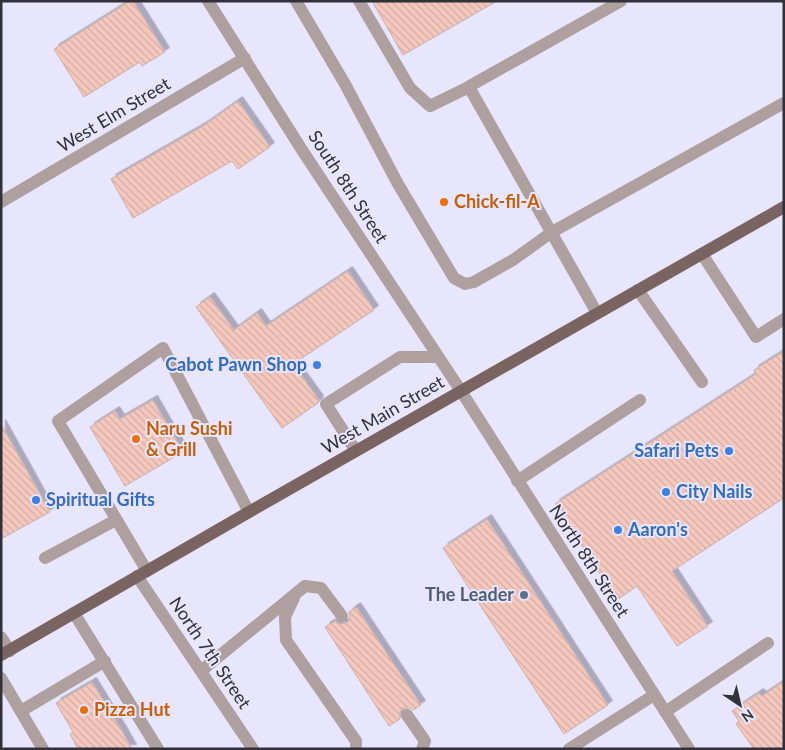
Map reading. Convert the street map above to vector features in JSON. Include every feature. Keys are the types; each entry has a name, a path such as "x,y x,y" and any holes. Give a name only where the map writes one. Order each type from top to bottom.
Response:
{"main road":[{"name":"West Main Street","path":"5,653 783,208"}],"street":[{"name":"South 8th Street","path":"208,1 461,391"},
{"path":"296,1 345,84 398,184 454,278 465,284 474,282 513,260 552,232 784,103"},
{"path":"359,1 410,88 430,106 469,87 620,1"},
{"name":"West Elm Street","path":"1,202 244,58"},
{"path":"469,87 597,313"},
{"path":"702,254 756,337 784,319"},
{"path":"638,290 702,382"},
{"name":"North 7th Street","path":"249,512 163,348 58,421 116,520 142,573 201,671 253,749"},
{"path":"356,451 326,404 400,357 438,357"},
{"name":"North 8th Street","path":"461,391 689,749"},
{"path":"517,481 640,400"},
{"path":"45,558 116,520"},
{"path":"201,671 305,586 321,588 342,616"},
{"path":"296,593 285,617 286,640 356,741 356,749"},
{"path":"74,612 158,749"},
{"path":"1,637 5,653"},
{"path":"666,712 768,644"},
{"path":"21,711 105,661"},
{"path":"1,678 43,749"},
{"path":"569,749 654,695"},
{"path":"407,715 425,741 422,749"}],"building":[{"path":"130,1 133,1 165,52 142,66 140,62 84,97 54,49"},
{"path":"372,1 497,1 403,55"},
{"path":"238,101 270,147 238,169 232,161 133,218 111,179 203,126"},
{"path":"348,271 374,310 293,364 319,400 318,403 282,428 196,307 210,297 234,330 257,313 266,326"},
{"path":"784,351 784,498 672,571 708,626 677,646 637,586 617,600 555,504 756,374 754,370"},
{"name":"Naru Sushi & Grill","path":"153,400 183,452 125,486 90,427 115,411 120,419"},
{"path":"1,424 50,512 1,539"},
{"path":"487,519 608,705 564,734 443,548"},
{"path":"356,607 421,705 413,710 403,708 400,712 400,719 389,726 325,627 335,621 339,624 346,623 350,619 349,612"},
{"path":"784,681 784,749 754,749 736,724 739,721 732,711 759,693 762,696"},
{"name":"Pizza Hut","path":"92,682 132,749 78,749 70,734 73,732 56,703"}],"place":[{"name":"Chick-fil-A","path":"444,202"},
{"name":"Cabot Pawn Shop","path":"317,365"},
{"name":"Naru Sushi & Grill","path":"136,439"},
{"name":"Safari Pets","path":"729,451"},
{"name":"City Nails","path":"666,492"},
{"name":"Spiritual Gifts","path":"36,500"},
{"name":"Aaron's","path":"618,530"},
{"name":"The Leader","path":"524,595"},
{"name":"Pizza Hut","path":"84,710"}]}
